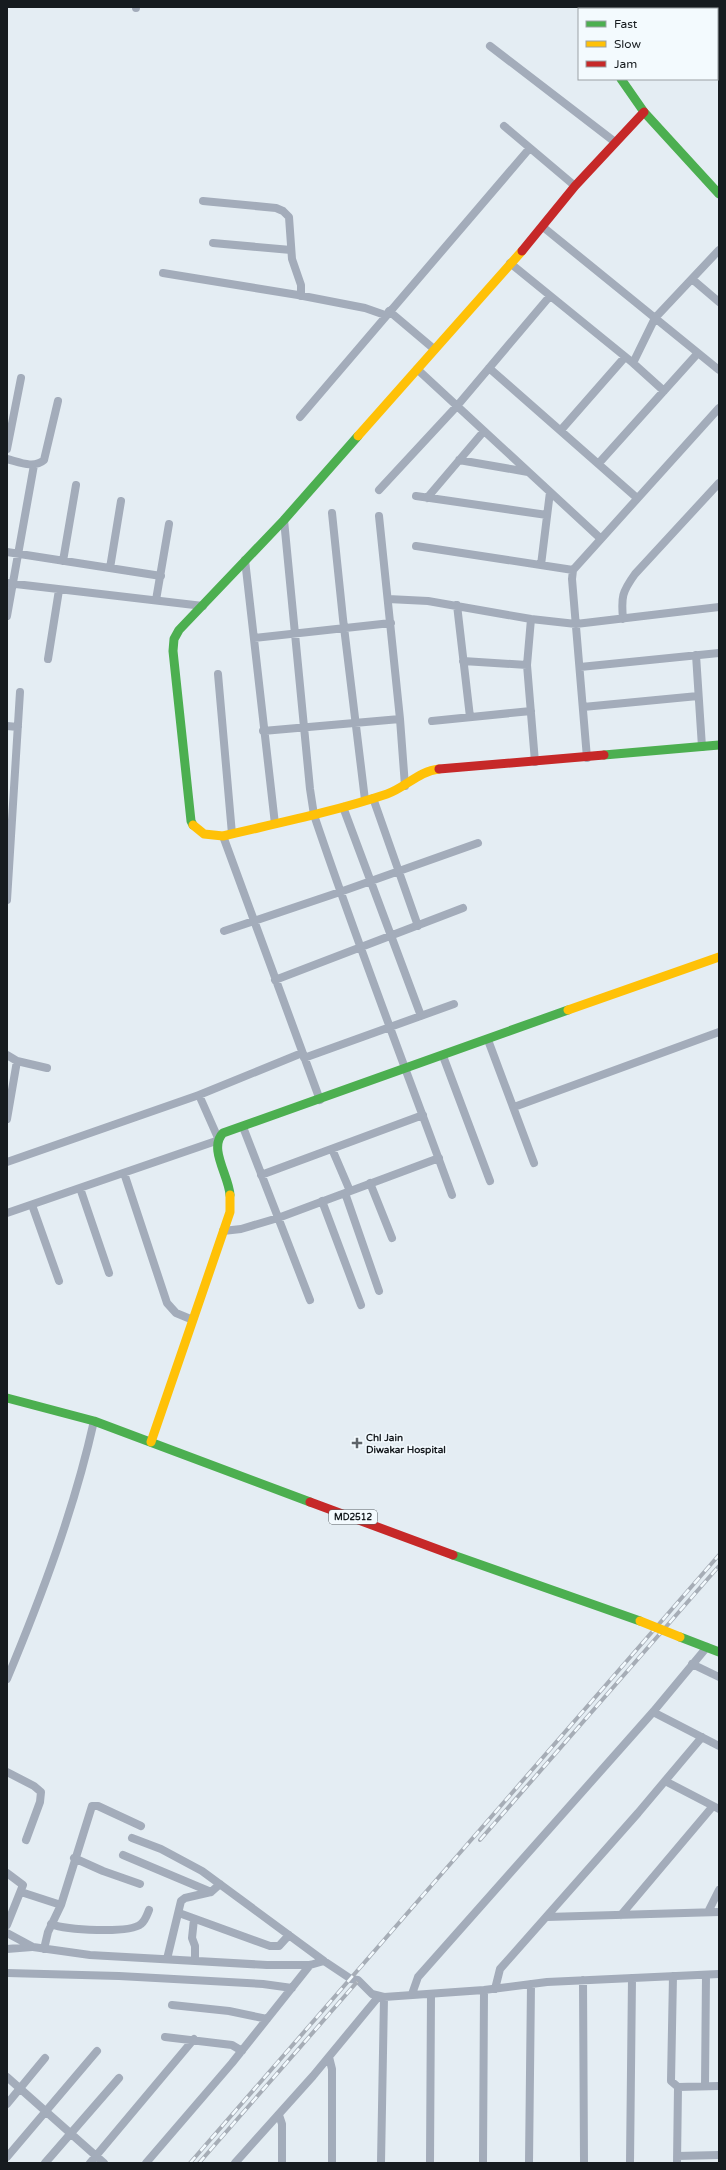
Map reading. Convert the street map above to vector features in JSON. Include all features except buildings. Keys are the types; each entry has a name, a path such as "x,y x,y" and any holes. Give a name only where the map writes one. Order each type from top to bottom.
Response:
{"street":[{"path":"490,46 615,142"},
{"path":"622,80 644,112 719,194"},
{"path":"644,112 575,186 543,227 284,520 179,630 174,639 173,651 191,821 194,828 200,833 208,836 227,835 314,815 369,799 405,786 417,776 434,770 587,758 719,745"},
{"path":"504,126 529,149 575,186"},
{"path":"300,417 387,313 529,149"},
{"path":"203,201 276,208 283,211 289,217 292,259 301,285 301,296"},
{"path":"543,227 719,370"},
{"path":"213,242 291,250"},
{"path":"633,363 655,318 719,250"},
{"path":"510,263 633,363 664,391"},
{"path":"163,273 301,296 387,313 434,349"},
{"path":"692,279 719,302"},
{"path":"379,490 457,406 550,296"},
{"path":"599,463 698,353"},
{"path":"561,430 625,357"},
{"path":"489,368 599,463 637,498"},
{"path":"417,369 600,538"},
{"path":"7,449 21,378"},
{"path":"7,459 34,465 40,464 44,460 58,401"},
{"path":"587,758 573,570 600,538 719,408"},
{"path":"427,498 484,431"},
{"path":"459,460 528,472"},
{"path":"7,616 10,584 34,465"},
{"path":"623,619 621,601 624,588 635,574 719,483"},
{"path":"63,561 76,485"},
{"path":"541,565 550,492"},
{"path":"416,496 547,515"},
{"path":"110,568 121,501"},
{"path":"332,512 344,630 356,722 369,799 418,926"},
{"path":"379,516 391,623 405,786"},
{"path":"284,520 303,727 314,815 388,1028 406,1070 452,1195"},
{"path":"156,600 168,524"},
{"path":"416,546 573,570"},
{"path":"7,552 161,576"},
{"path":"245,560 263,731 275,824"},
{"path":"10,584 202,606"},
{"path":"48,659 59,590"},
{"path":"388,599 428,601 576,624 719,608"},
{"path":"457,605 470,717"},
{"path":"531,618 527,665 535,762"},
{"path":"254,638 344,630 391,623"},
{"path":"580,667 719,653"},
{"path":"696,655 702,747"},
{"path":"463,661 527,665"},
{"path":"218,674 227,835 254,921 320,1100"},
{"path":"7,900 20,692"},
{"path":"583,707 698,696"},
{"path":"432,721 531,711"},
{"path":"263,731 400,719"},
{"path":"7,726 18,727"},
{"path":"343,806 421,1016"},
{"path":"224,931 370,882 478,843"},
{"path":"275,980 463,908"},
{"path":"7,1213 217,1140 243,1127 719,957"},
{"path":"7,1162 199,1095 303,1056 388,1028 454,1004"},
{"path":"514,1106 719,1032"},
{"path":"488,1040 514,1106 534,1163"},
{"path":"7,1055 17,1061 47,1068"},
{"path":"443,1056 490,1181"},
{"path":"7,1119 10,1079 17,1061"},
{"path":"151,1442 230,1212 230,1192 217,1140 199,1095"},
{"path":"262,1175 423,1115"},
{"path":"243,1127 310,1300"},
{"path":"332,1149 379,1291"},
{"path":"223,1231 241,1229 278,1218 439,1158"},
{"path":"124,1173 167,1303 176,1313 193,1320"},
{"path":"370,1184 392,1238"},
{"path":"80,1188 109,1273"},
{"path":"322,1201 361,1305"},
{"path":"32,1204 59,1281"},
{"name":"MD2512","path":"7,1398 94,1421 454,1555 640,1621 719,1652"},
{"path":"7,1679 77,1492 94,1421"},
{"path":"412,1994 418,1977 653,1712 707,1647"},
{"path":"692,1664 719,1677"},
{"path":"653,1712 719,1746"},
{"path":"495,1989 500,1969 547,1917 702,1737"},
{"path":"7,1772 34,1786 40,1792 41,1796 26,1840"},
{"path":"621,1916 716,1808 665,1781"},
{"path":"44,1950 51,1924 61,1905 74,1858 92,1806 94,1805 141,1826"},
{"path":"132,1838 180,1858 220,1884 324,1961 351,1979 358,1980 372,1994 381,1996 431,1994 583,1980 719,1974"},
{"path":"123,1855 211,1892"},
{"path":"74,1858 103,1872 140,1884"},
{"path":"7,1873 21,1883 22,1889 10,1909 7,1925"},
{"path":"167,1959 181,1901 184,1898 211,1892 220,1884"},
{"path":"22,1889 61,1905"},
{"path":"708,1912 719,1890"},
{"path":"51,1924 73,1929 94,1930 136,1926 145,1919 149,1910"},
{"path":"547,1917 719,1912"},
{"path":"179,1913 270,1946 279,1946 289,1935"},
{"path":"194,1919 191,1934 196,1950 195,1960"},
{"path":"7,1933 33,1947 44,1950 90,1955 310,1965 324,1961"},
{"path":"7,1949 33,1947"},
{"path":"146,2163 242,2051 310,1965"},
{"path":"7,1973 119,1976 262,1984 292,1988"},
{"path":"705,2086 706,1975"},
{"path":"673,1976 671,2081 678,2087 719,2086"},
{"path":"630,2163 632,1978"},
{"path":"583,1980 584,2163"},
{"path":"529,2163 531,1984"},
{"path":"483,2163 484,1990"},
{"path":"430,2163 431,1994"},
{"path":"236,2163 381,1996"},
{"path":"381,1996 381,2163"},
{"path":"172,2004 229,2011 267,2019"},
{"path":"165,2037 194,2039 232,2045 242,2051"},
{"path":"90,2163 194,2039"},
{"path":"7,2158 97,2051"},
{"path":"329,2057 332,2069 332,2163"},
{"path":"7,2104 45,2058"},
{"path":"7,2077 104,2163"},
{"path":"45,2163 119,2078"},
{"path":"678,2087 677,2160 719,2155"},
{"path":"279,2115 282,2124 282,2163"}],"railway":[{"path":"190,2163 719,1555"},
{"path":"480,1840 719,1566"},
{"path":"199,2163 357,1982"}],"traffic: fast":[{"path":"622,80 644,112 719,194"},
{"path":"193,825 191,821 173,651 174,639 179,630 284,520 358,436"},
{"path":"604,755 719,745"},
{"path":"230,1195 229,1187 218,1154 219,1139 223,1133 568,1010"},
{"path":"7,1398 94,1421 310,1502"},
{"path":"453,1555 640,1621"},
{"path":"680,1637 719,1652"}],"traffic: slow":[{"path":"358,436 522,251"},
{"path":"193,825 204,834 223,836 305,817 387,794 425,773 439,769"},
{"path":"568,1010 719,957"},
{"path":"151,1442 230,1212 230,1195"},
{"path":"640,1621 680,1637"}],"traffic: jam":[{"path":"522,251 575,186 644,112"},
{"path":"439,769 604,755"},
{"path":"310,1502 453,1555"}],"place":[{"name":"Chl Jain Diwakar Hospital","path":"357,1443"}]}
